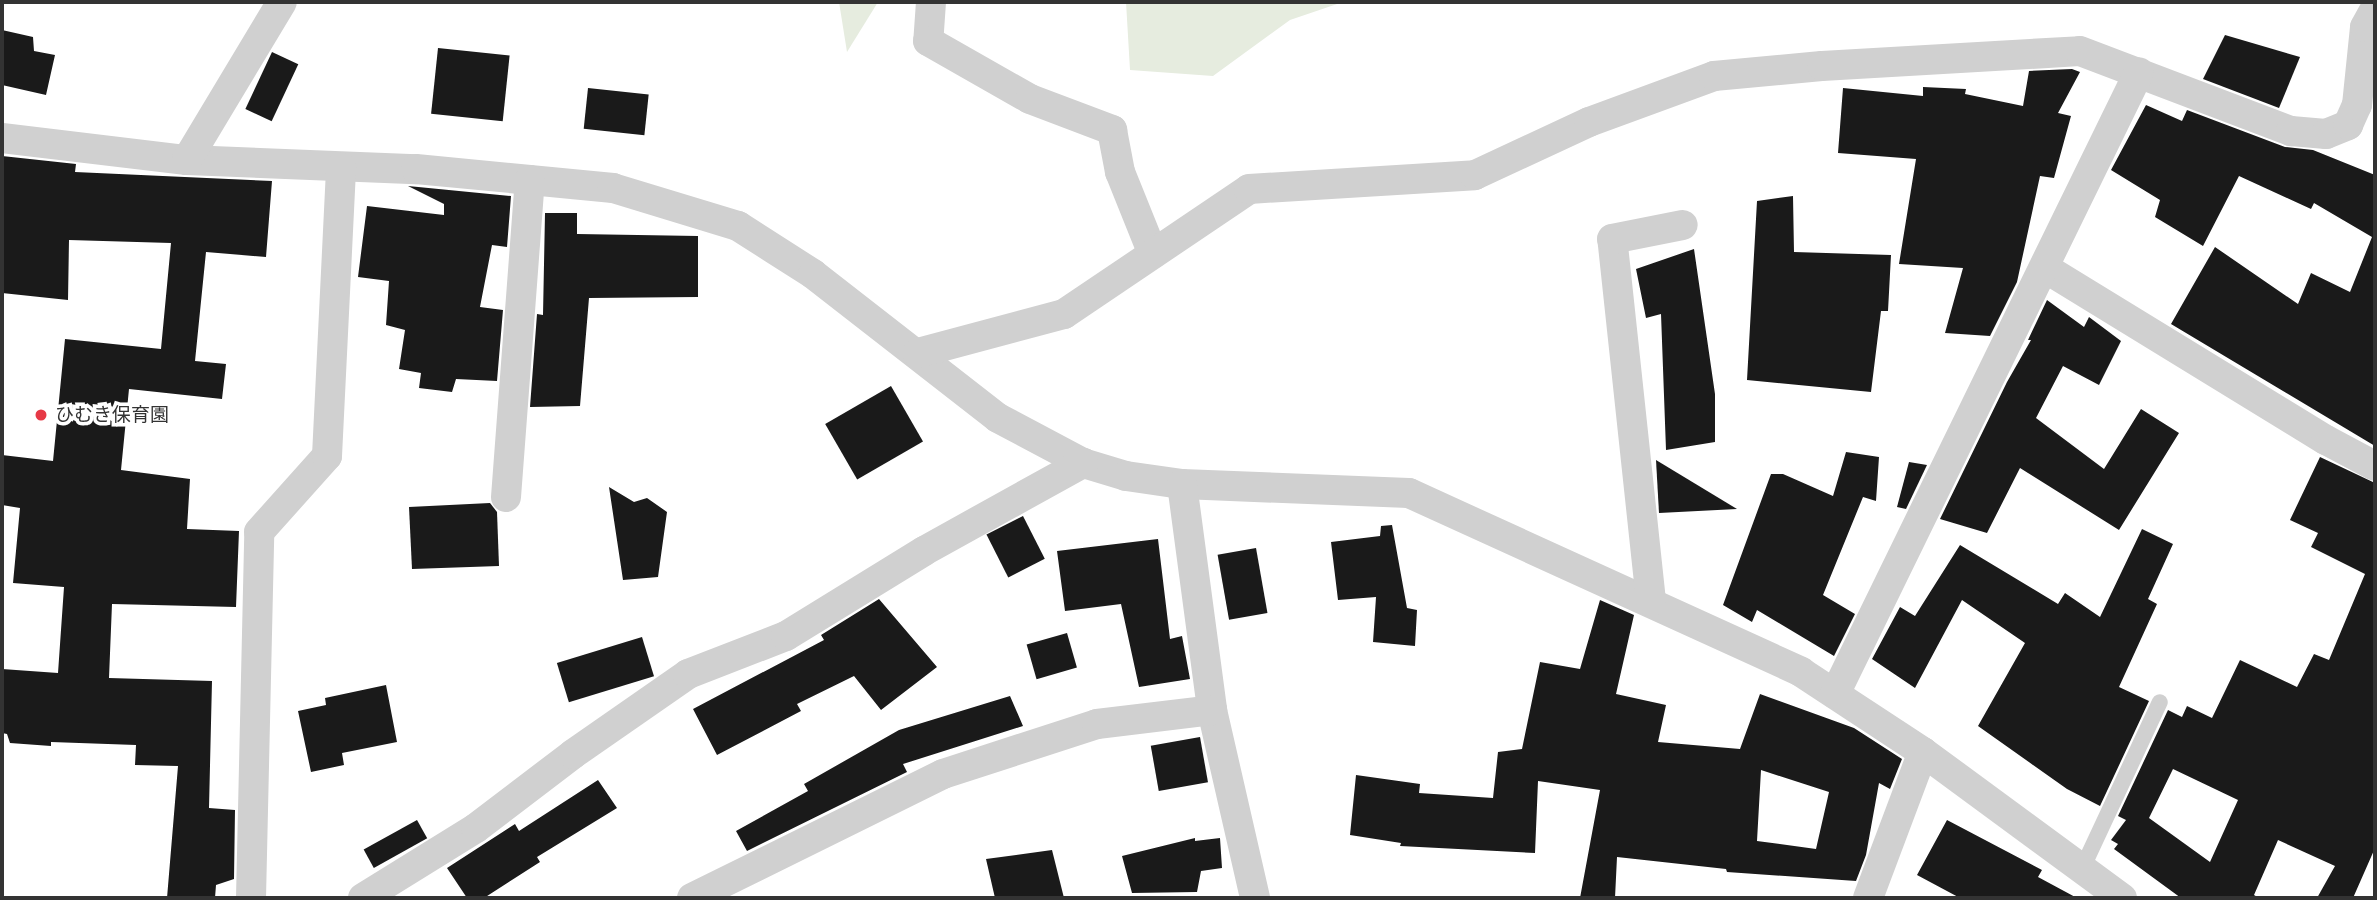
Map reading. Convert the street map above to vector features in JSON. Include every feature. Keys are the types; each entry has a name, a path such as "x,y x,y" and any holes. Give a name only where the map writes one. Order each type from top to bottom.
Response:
{"street":[{"path":"187,160 282,2"},
{"path":"931,2 928,41 1030,99 1112,130 1120,172 1153,254"},
{"path":"918,352 1064,314 1249,189 1475,176 1589,122 1714,76 1822,66 2080,51 2291,131 2326,134 2348,125 2357,105 2365,27 2375,9"},
{"path":"1835,694 2139,72"},
{"path":"2,138 187,160 416,169 613,188 738,226 813,274 918,352 999,418 1083,463 1126,476 1182,484 1409,493 1801,671 1923,752 2122,898"},
{"path":"251,898 259,532 327,456 341,167"},
{"path":"506,497 530,180"},
{"path":"1651,601 1612,239 1683,225"},
{"path":"2045,268 2326,440 2375,466"},
{"path":"363,898 476,828 573,754 688,674 786,636 924,551 1083,463"},
{"path":"1182,484 1212,710 1255,898"},
{"path":"692,898 943,774 1097,724 1212,710"},
{"path":"1868,898 1923,752"}],"lane":[{"path":"2082,869 2160,702"}],"shaded area":[{"path":"839,2 878,2 847,52"},
{"path":"1126,2 1343,2 1290,20 1213,76 1130,70"}],"building":[{"path":"2,30 33,37 34,51 55,55 46,95 2,85"},
{"path":"2225,35 2300,57 2279,108 2203,79"},
{"path":"438,48 510,56 503,121 431,114"},
{"path":"272,52 298,64 272,121 245,109"},
{"path":"2072,69 2080,72 2058,113 2071,116 2054,178 2040,176 2017,282 1990,336 1945,333 1963,268 1899,264 1916,159 1838,153 1843,88 1923,96 1923,87 1966,89 1965,94 2023,106 2029,71"},
{"path":"588,88 649,94 644,135 584,129"},
{"path":"2146,105 2182,121 2187,110 2285,147 2313,150 2375,175 2375,446 2171,324 2215,247 2298,304 2311,273 2350,292 2372,237 2314,203 2311,209 2239,176 2203,246 2155,217 2160,200 2111,170"},
{"path":"2,156 76,164 75,172 272,181 266,257 206,252 195,361 226,364 222,399 129,389 121,470 190,479 187,529 239,531 236,607 112,604 109,678 212,681 209,808 235,810 234,879 216,885 215,898 167,898 178,766 135,765 136,745 51,742 51,746 10,743 7,734 2,733 2,669 58,673 64,587 13,583 20,508 2,505 2,455 53,461 65,339 161,349 171,243 69,240 68,300 2,293"},
{"path":"408,186 511,196 507,247 492,245 480,307 503,310 497,381 456,379 452,392 419,388 421,373 399,369 405,330 386,325 389,281 358,277 367,206 444,215 444,204"},
{"path":"1793,196 1794,252 1891,255 1888,311 1881,311 1871,392 1747,380 1757,201"},
{"path":"545,213 577,213 577,234 698,236 698,297 589,298 580,406 530,407 537,314 543,315"},
{"path":"1694,249 1715,394 1715,442 1666,450 1661,314 1646,318 1636,269"},
{"path":"2047,300 2084,327 2089,317 2121,341 2099,385 2063,366 2036,418 2104,469 2141,409 2179,433 2119,530 2020,468 1987,533 1940,519 2007,382 2031,340 2028,340"},
{"path":"891,386 923,441 857,479 825,424"},
{"path":"1846,452 1879,457 1876,501 1863,497 1823,595 1855,614 1834,656 1757,610 1752,622 1723,605 1771,474 1783,474 1833,496"},
{"path":"2320,457 2375,483 2375,848 2353,898 2317,898 2335,866 2278,840 2254,895 2259,898 2181,898 2114,849 2118,844 2111,840 2126,820 2118,816 2168,710 2182,717 2187,706 2212,718 2240,660 2297,687 2314,654 2329,660 2365,574 2311,547 2318,533 2290,520","holes":["2173,769 2238,800 2210,862 2149,818"]},
{"path":"1656,460 1737,509 1659,513"},
{"path":"1909,462 1927,465 1906,509 1897,507"},
{"path":"609,487 634,502 647,498 667,512 658,577 623,580"},
{"path":"490,503 497,512 499,566 412,569 409,507"},
{"path":"1023,516 1045,559 1008,577 986,535"},
{"path":"1392,525 1407,608 1417,610 1415,646 1373,642 1376,597 1338,600 1331,542 1380,536 1381,526"},
{"path":"2142,529 2173,544 2148,599 2157,604 2119,687 2149,701 2100,806 2067,789 1978,726 2025,643 1962,600 1915,688 1872,659 1900,607 1915,616 1960,545 2058,604 2065,593 2100,617"},
{"path":"1158,539 1170,639 1182,636 1190,679 1139,687 1121,604 1065,611 1057,551"},
{"path":"1256,548 1267,613 1229,620 1218,555"},
{"path":"879,599 937,667 881,710 854,676 797,704 801,711 717,755 693,709 824,640 821,635"},
{"path":"1600,600 1634,615 1616,694 1666,705 1658,742 1740,749 1760,694 1854,728 1902,759 1890,789 1879,783 1866,855 1856,881 1727,872 1726,869 1617,857 1615,898 1580,898 1600,790 1538,781 1535,853 1400,846 1401,843 1350,835 1356,775 1420,784 1419,793 1493,798 1498,752 1522,749 1540,662 1580,669","holes":["1761,770 1829,792 1816,849 1757,841"]},
{"path":"1067,633 1077,668 1037,679 1027,645"},
{"path":"642,637 654,676 569,702 557,663"},
{"path":"386,685 397,742 342,753 344,765 311,772 298,711 326,705 325,698"},
{"path":"1010,696 1023,726 903,764 907,772 747,851 736,831 808,791 804,784 899,730"},
{"path":"1200,737 1208,782 1159,791 1151,746"},
{"path":"598,780 617,808 537,857 540,862 484,898 467,898 447,868 515,824 519,831"},
{"path":"417,820 427,838 374,868 364,850"},
{"path":"1947,820 2042,870 2038,877 2077,898 1960,898 1917,875"},
{"path":"1195,838 1195,841 1220,838 1222,868 1201,871 1197,892 1132,893 1122,856"},
{"path":"1052,850 1064,898 995,898 986,859"}],"place":[{"name":"ひむき保育園","path":"41,415"}]}
